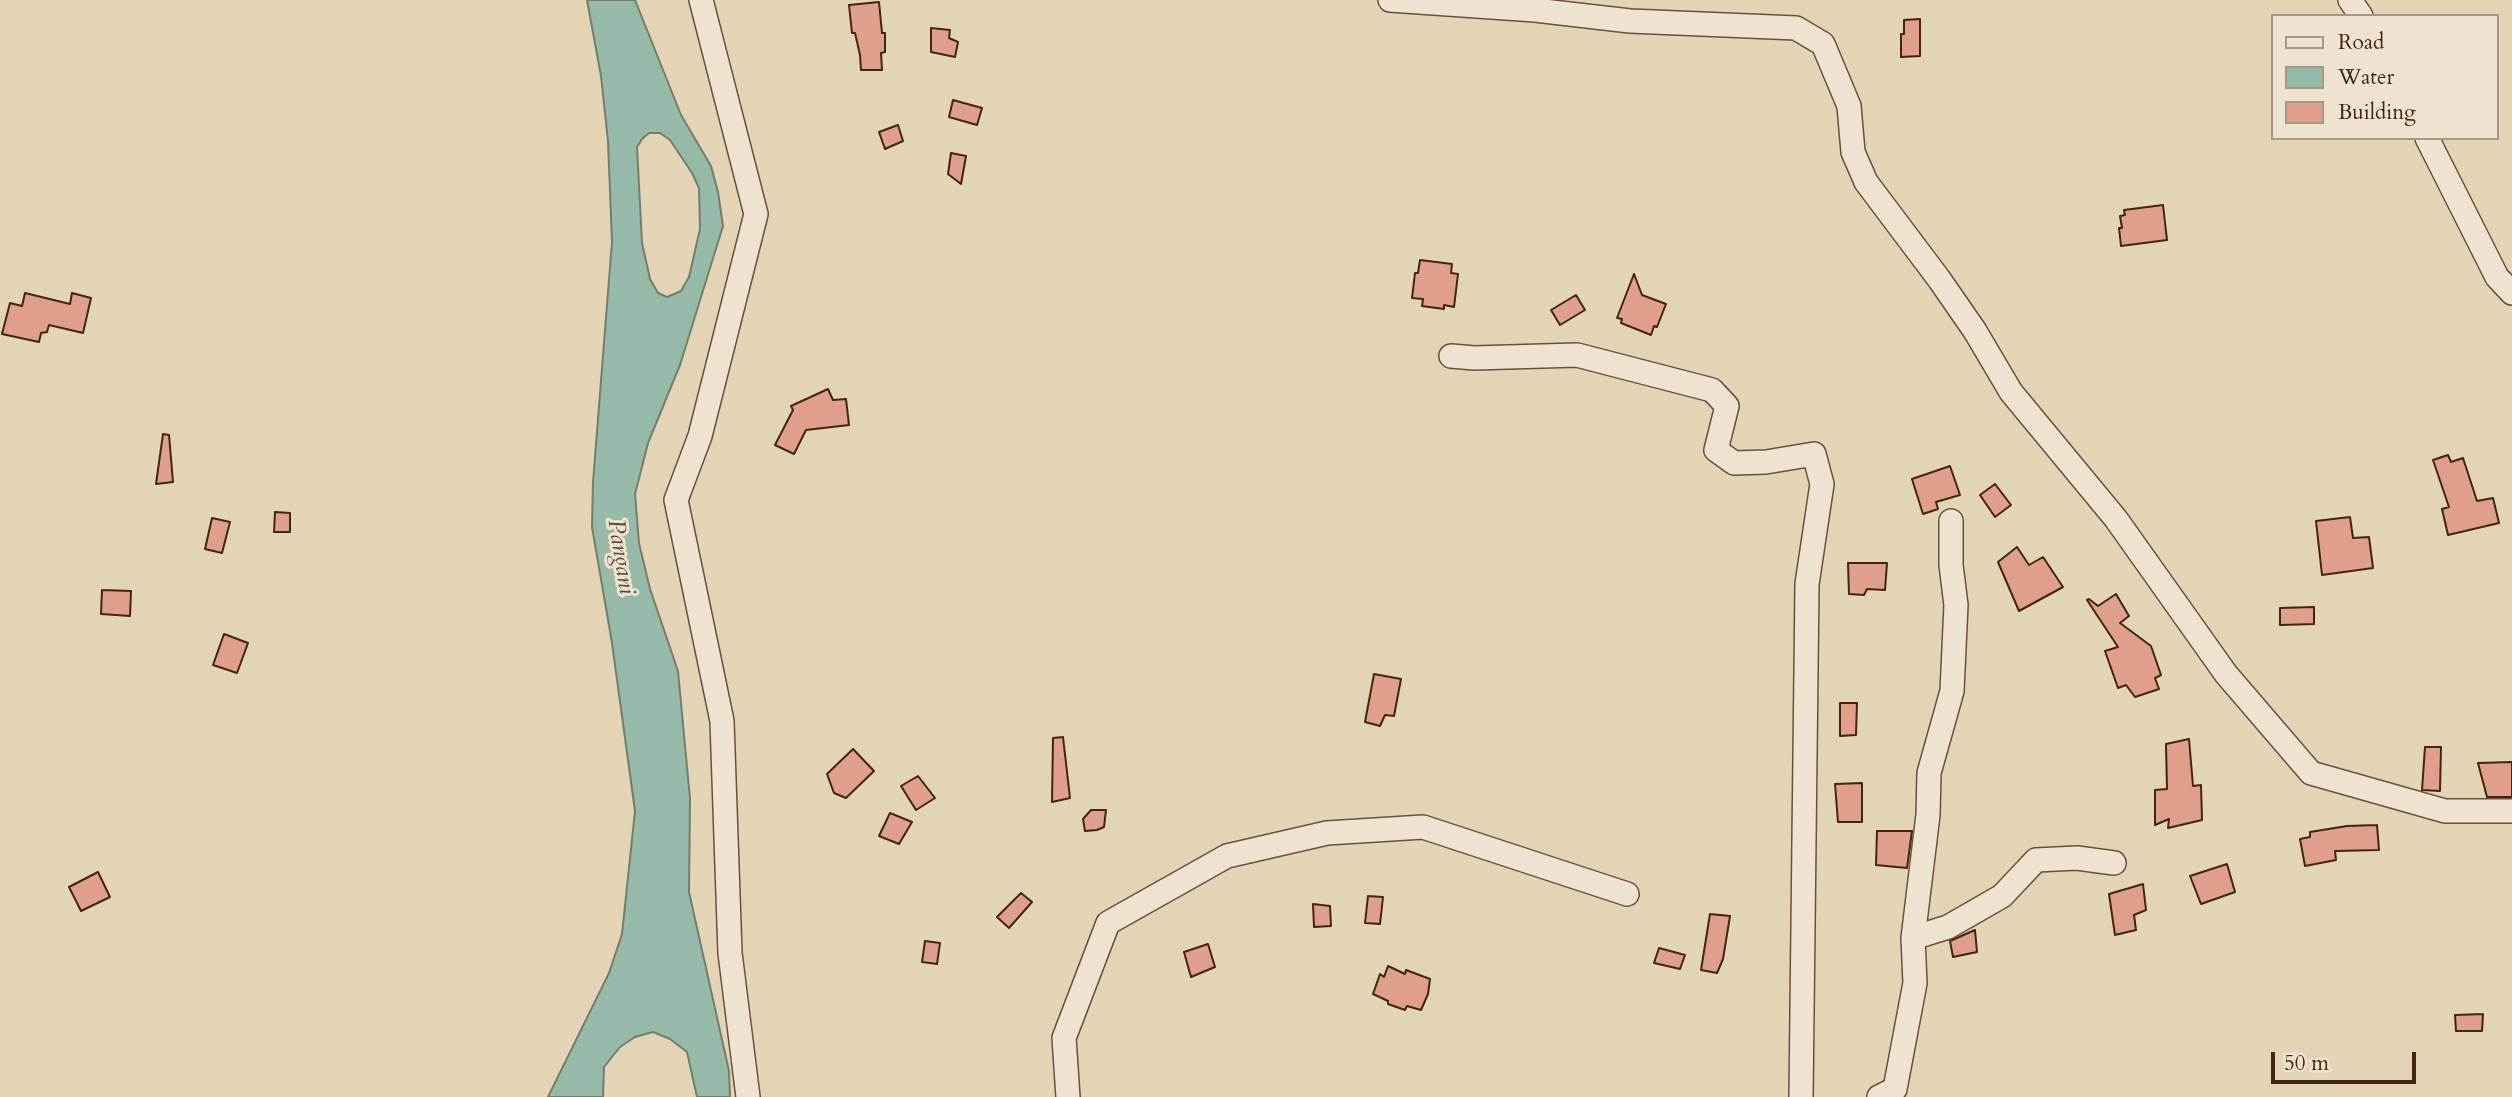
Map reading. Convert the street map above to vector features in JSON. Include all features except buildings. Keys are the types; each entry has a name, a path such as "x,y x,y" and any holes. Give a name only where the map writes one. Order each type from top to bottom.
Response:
{"street":[{"path":"701,0 756,214 700,436 676,500 722,721 730,953 748,1097"},
{"path":"1390,0 1535,10 1630,21 1796,28 1823,44 1849,106 1853,152 1866,182 1960,310 2011,392 2116,519 2226,674 2311,773 2445,811 2512,811"},
{"path":"2428,140 2497,277 2512,293"},
{"path":"1451,356 1474,358 1577,355 1712,390 1727,407 1716,450 1734,463 1766,462 1814,454 1822,484 1807,584 1801,1097"},
{"path":"1878,1097 1895,1089 1915,983 1913,938 1928,815 1929,773 1952,691 1956,605 1951,565 1951,522"},
{"path":"1068,1097 1064,1038 1108,923 1227,856 1327,833 1423,827 1627,894"},
{"path":"1913,938 1948,927 2002,896 2036,860 2077,858 2114,863"}],"water":[{"name":"Pangani","path":"587,0 635,0 681,115 711,166 723,226 680,365 648,443 635,494 639,543 650,589 678,671 690,799 689,892 729,1071 730,1097 697,1097 687,1052 670,1039 653,1032 635,1037 620,1047 604,1067 603,1097 548,1097 609,973 622,934 635,811 612,643 592,527 593,482 612,242 608,141 601,76","holes":["649,133 660,133 670,140 699,188 700,229 689,277 681,291 667,297 658,293 650,279 642,243 637,147"]}]}
